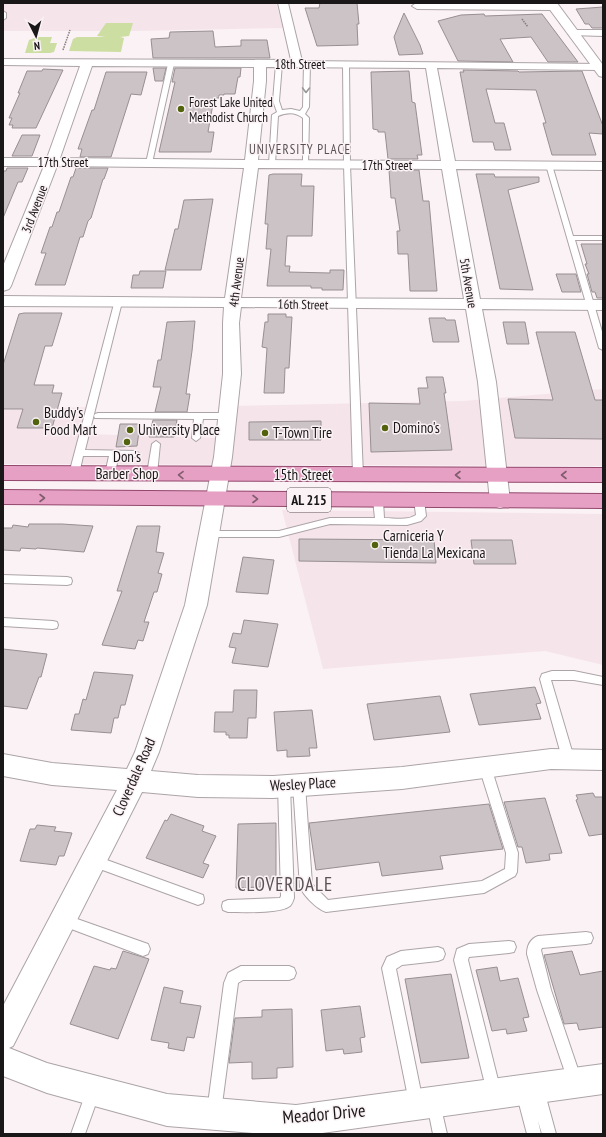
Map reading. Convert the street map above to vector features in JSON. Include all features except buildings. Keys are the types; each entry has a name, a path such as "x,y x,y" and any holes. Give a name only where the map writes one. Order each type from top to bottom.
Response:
{"main road":[{"path":"553,5 600,69"},
{"name":"15th Street","path":"3,473 603,476"},
{"name":"15th Street","path":"3,498 603,501"}],"street":[{"path":"283,3 295,50 302,64"},
{"path":"417,6 553,5"},
{"path":"574,33 603,33"},
{"path":"530,54 539,66"},
{"name":"18th Street","path":"3,62 539,66 600,69"},
{"name":"3rd Avenue","path":"3,286 52,162 87,63"},
{"name":"4th Avenue","path":"216,499 232,374 231,323 234,291 246,212 260,81 260,64"},
{"name":"5th Avenue","path":"431,66 487,382 500,501"},
{"name":"17th Street","path":"3,162 603,166"},
{"name":"16th Street","path":"3,301 596,305"},
{"name":"Cloverdale Road","path":"3,1036 135,780 147,752 196,606 216,499"},
{"name":"Wesley Place","path":"3,765 52,774 198,786 292,785 402,778 551,759 568,758 603,760"},
{"name":"Meador Drive","path":"3,1061 47,1078 167,1110 214,1114 283,1127 425,1103 589,1081"}],"lane":[{"path":"3,12 3,18"},
{"path":"149,163 171,64"},
{"path":"279,64 276,101 280,112"},
{"path":"302,64 306,107 302,114"},
{"path":"346,65 347,165 358,475"},
{"path":"272,164 274,115 280,112 302,114 306,118 306,164"},
{"path":"549,165 570,238 596,305 603,348"},
{"path":"570,238 603,238"},
{"path":"74,474 118,302"},
{"path":"98,416 227,416"},
{"path":"196,438 199,416"},
{"path":"152,474 156,444"},
{"path":"79,453 136,454"},
{"path":"110,474 114,453"},
{"path":"378,500 380,521"},
{"path":"210,534 279,534 330,521 412,521 418,519 420,516 419,500"},
{"path":"3,579 67,581"},
{"path":"3,622 53,625"},
{"path":"568,758 545,679 546,677 554,675 591,678 603,681"},
{"path":"292,785 306,887 326,906 484,887 511,872 512,852 485,767"},
{"path":"228,906 280,904 285,902 288,898 292,785"},
{"path":"93,861 198,899"},
{"path":"63,920 143,949"},
{"path":"586,938 538,942 534,948 534,954 544,990 589,1081"},
{"path":"509,947 469,951 462,954 461,960 518,1091 534,1134"},
{"path":"438,954 401,958 392,962 389,968 425,1103 440,1134"},
{"path":"214,1114 231,983 233,978 241,973 289,973"},
{"path":"78,1134 94,1091"},
{"path":"518,1091 550,1134"}],"path":[{"path":"62,52 70,30"}],"shaded area":[{"path":"3,3 276,3 283,28 135,31 3,31"},
{"path":"603,389 603,466 3,464 3,410 91,407 84,434 224,438 228,406 463,401"},
{"path":"282,510 603,514 603,665 545,651 323,669"}],"green space":[{"path":"106,23 133,23 129,36 120,37 124,38 121,52 69,51 73,39 77,37 106,37 97,36"},
{"path":"37,37 52,37 50,43 57,43 54,52 25,53 29,40"}],"place":[{"name":"Forest Lake United Methodist Church","path":"181,109"},
{"name":"Buddy's Food Mart","path":"36,422"},
{"name":"Domino's","path":"385,428"},
{"name":"University Place","path":"130,430"},
{"name":"T-Town Tire","path":"265,433"},
{"name":"Don's Barber Shop","path":"127,442"},
{"name":"Carniceria Y Tienda La Mexicana","path":"375,545"}],"district":[{"name":"UNIVERSITY PLACE","path":"300,149"},
{"name":"CLOVERDALE","path":"285,884"}]}
